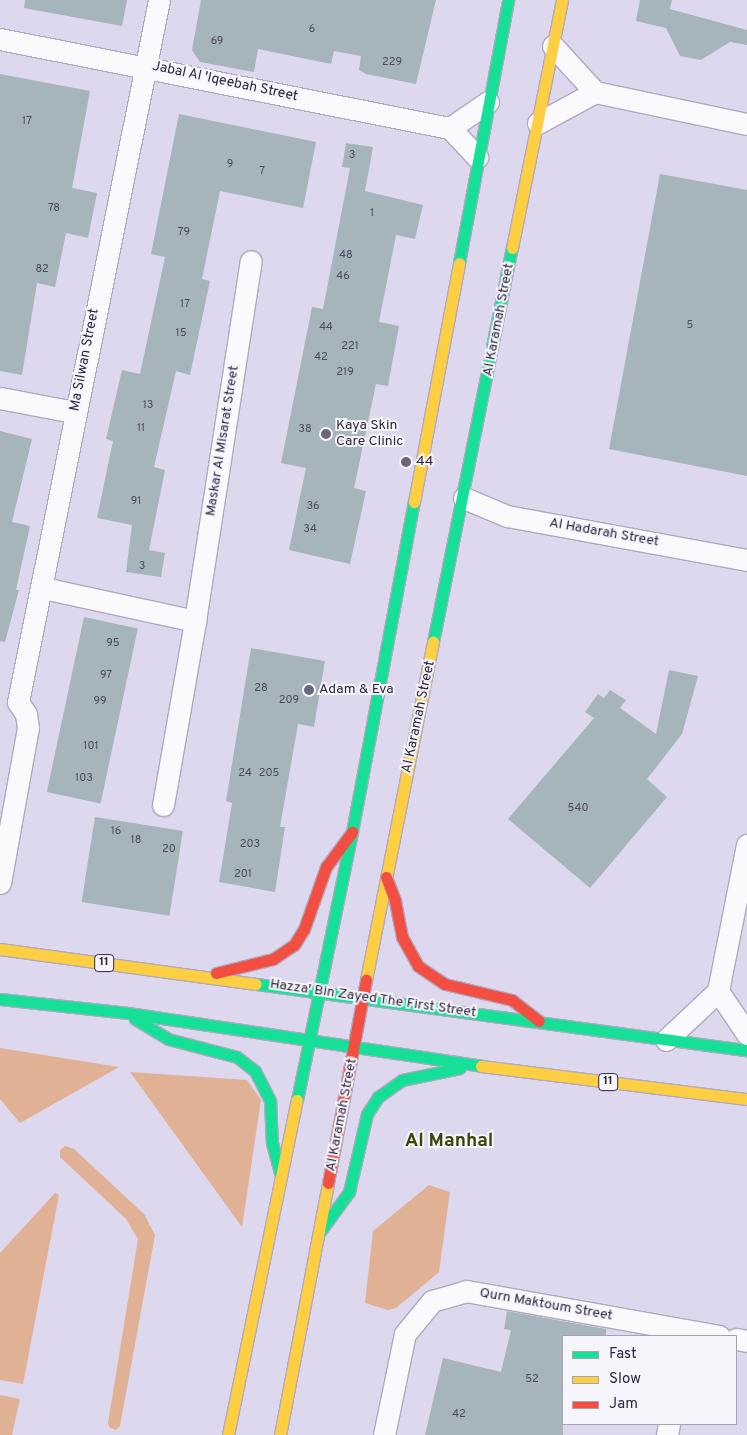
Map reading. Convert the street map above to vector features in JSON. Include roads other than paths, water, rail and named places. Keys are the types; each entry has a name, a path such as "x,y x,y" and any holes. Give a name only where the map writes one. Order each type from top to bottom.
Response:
{"main road":[{"path":"228,1435 280,1173 320,992 352,832 477,157 508,0"},
{"name":"Al Karamah Street","path":"280,1435 386,877 464,498 562,0"},
{"path":"207,976 273,959 294,945 304,929 326,867 352,832"},
{"path":"386,877 396,901 402,937 418,966 445,984 512,1000 540,1022"},
{"name":"Hazza' Bin Zayed The First Street","path":"0,949 747,1050"},
{"name":"11","path":"0,999 128,1013 469,1064 747,1100"},
{"path":"128,1013 168,1039 226,1053 255,1071 270,1101 272,1143 280,1173"},
{"path":"319,1233 336,1214 349,1192 367,1114 378,1097 402,1080 446,1073 469,1064"}],"street":[{"name":"Ma Silwan Street","path":"9,701 43,588 74,412 144,65 159,0"},
{"name":"Jabal Al 'Iqeebah Street","path":"0,39 144,65 450,128"},
{"path":"553,46 595,92 747,124"},
{"path":"538,123 595,92"},
{"path":"477,157 450,128 488,102"},
{"name":"Maskar Al Misarat Street","path":"163,805 195,621 251,261"},
{"path":"0,398 74,412"},
{"name":"Al Hadarah Street","path":"464,498 507,516 747,560"},
{"path":"43,588 195,621"},
{"path":"0,883 28,728 26,714 9,701"},
{"path":"666,1040 718,991 747,845"},
{"path":"718,991 747,1034"},
{"name":"Qurn Maktoum Street","path":"384,1435 405,1334 432,1301 466,1291 687,1334 703,1335"}],"place":[{"name":"Kaya Skin Care Clinic","path":"326,434"},
{"name":"44","path":"406,462"},
{"name":"Adam & Eva","path":"309,690"}],"district":[{"name":"Al Manhal","path":"449,1142"}]}
